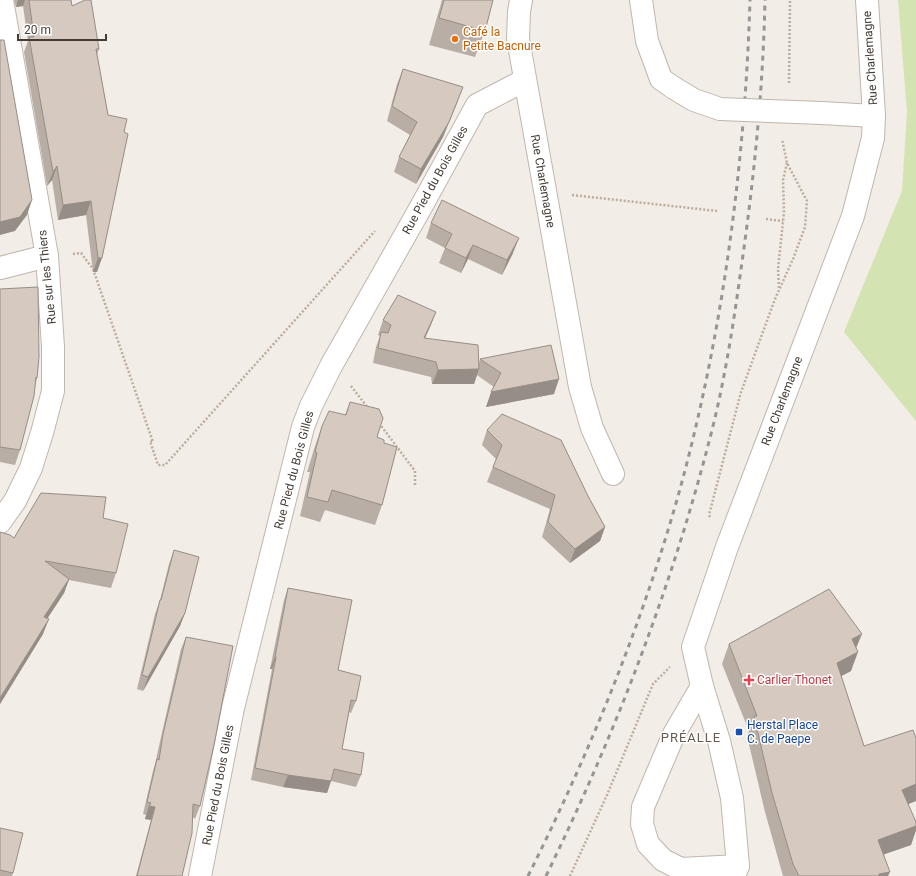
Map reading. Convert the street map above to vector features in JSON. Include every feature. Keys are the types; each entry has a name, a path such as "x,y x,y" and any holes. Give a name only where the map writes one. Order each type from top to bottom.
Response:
{"street":[{"name":"Rue sur les Thiers","path":"0,522 15,501 31,468 53,391 53,347 47,256 2,0"},
{"name":"Rue Charlemagne","path":"521,0 518,39 580,387 592,428 613,474"},
{"name":"Rue Charlemagne","path":"641,0 647,41 661,79 694,100 720,109 874,116"},
{"name":"Rue Charlemagne","path":"739,873 732,798 719,741 702,686 693,647 727,547 853,216 873,138 874,116 867,0"},
{"name":"Rue Pied du Bois Gilles","path":"200,876 233,708 303,427 311,406 477,105 525,80"},
{"path":"0,268 47,256"},
{"path":"702,686 674,734 643,807 642,824 648,844 664,860 681,869 739,873"}],"path":[{"path":"789,83 790,0"},
{"path":"727,547 709,515 741,392 779,289 793,259 804,227 807,201 787,162 782,139"},
{"path":"779,289 778,269 784,212 783,180 787,162"},
{"path":"545,192 716,211"},
{"path":"766,219 783,221"},
{"path":"47,256 81,253 94,268 153,442 150,441 158,465 165,464 379,226"},
{"path":"332,366 348,383 372,414"},
{"path":"377,420 415,471 415,487"},
{"path":"570,876 607,795 653,684 669,667 696,661"}],"green space":[{"path":"898,0 916,0 916,421 844,332 902,191 907,112"}],"building":[{"path":"29,0 71,0 72,6 85,0 91,0 99,49 96,49 108,115 127,119 124,132 128,134 102,258 98,258 91,201 63,205 57,166 53,172 29,37 34,37"},
{"path":"444,0 493,0 485,31 439,18"},
{"path":"0,40 4,40 32,200 20,217 0,222"},
{"path":"403,69 463,87 449,122 421,169 399,157 417,122 392,106"},
{"path":"442,200 519,238 507,260 473,245 466,258 445,248 452,234 431,223"},
{"path":"38,287 39,357 34,396 20,450 0,447 0,289"},
{"path":"398,295 436,312 424,338 478,345 479,369 438,370 436,362 378,348 381,332 388,333 391,325 383,320"},
{"path":"551,345 559,379 491,392 501,373 480,359"},
{"path":"350,402 379,409 383,418 377,437 384,440 384,443 397,447 382,505 332,490 328,502 307,497 317,453 315,452 322,426 329,411 346,415"},
{"path":"502,414 561,440 605,527 575,549 548,522 555,495 493,467 502,445 487,430"},
{"path":"41,493 106,497 103,518 128,524 116,573 45,561 69,579 44,617 49,619 0,698 0,532 14,538"},
{"path":"174,550 199,557 185,613 148,677 142,675"},
{"path":"288,588 352,600 338,670 361,676 356,701 351,700 342,749 364,753 361,775 334,769 331,781 288,775 255,768"},
{"path":"829,589 862,634 852,639 858,652 837,663 864,746 913,730 916,738 916,784 902,790 916,822 916,826 878,840 890,872 879,874 879,876 799,876 793,864 772,793 754,716 757,716 729,644"},
{"path":"186,637 233,646 214,745 200,806 193,804 192,833 182,876 137,876 155,807 149,806 151,803 147,802 157,759 159,760 163,734"},
{"path":"0,828 23,833 13,873 0,870"}],"railway":[{"path":"528,876 594,734 632,637 665,539 695,430 720,308 737,185 743,123 750,0"},
{"path":"546,876 597,766 642,653 681,539 714,422 733,327 750,202 760,101 765,0"}],"place":[{"name":"Café la Petite Bacnure","path":"455,39"},
{"name":"Carlier Thonet","path":"749,680"},
{"name":"Herstal Place C. de Paepe","path":"739,732"}],"district":[{"name":"PRÉALLE","path":"691,737"}]}
